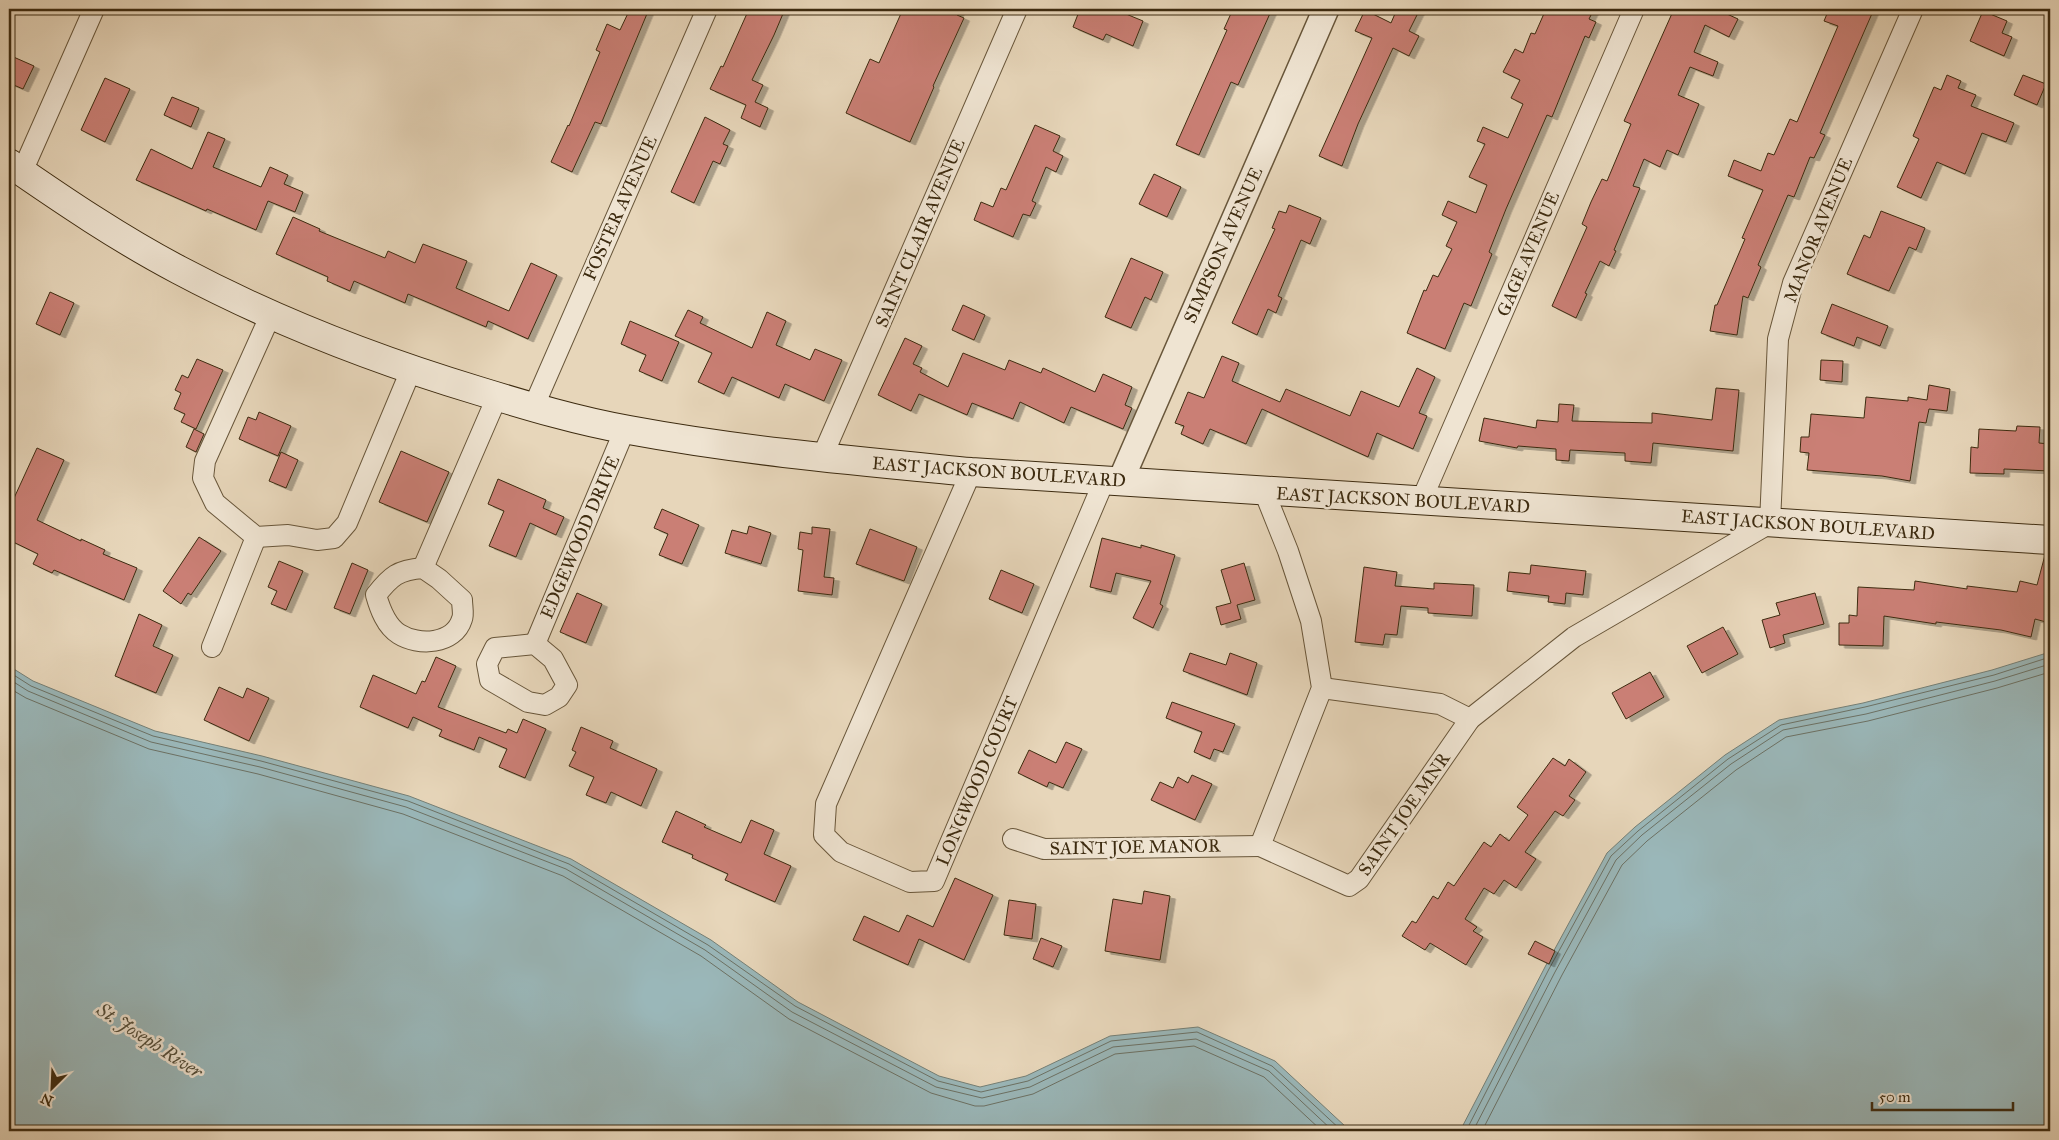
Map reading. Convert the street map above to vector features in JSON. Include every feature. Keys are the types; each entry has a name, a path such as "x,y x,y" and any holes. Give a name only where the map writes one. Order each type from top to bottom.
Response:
{"main road":[{"name":"EAST JACKSON BOULEVARD","path":"16,168 105,227 167,263 271,314 338,343 411,370 533,408 625,429 715,444 971,472 2050,540"}],"street":[{"path":"16,168 94,9"},
{"name":"FOSTER AVENUE","path":"533,408 707,9"},
{"name":"SAINT CLAIR AVENUE","path":"822,457 1017,9"},
{"name":"SIMPSON AVENUE","path":"1112,481 1326,9"},
{"name":"GAGE AVENUE","path":"1422,499 1634,9"},
{"name":"MANOR AVENUE","path":"1770,523 1778,339 1790,292 1913,9"},
{"path":"271,314 205,461 203,478 215,503 256,537 288,535 317,540 334,538 347,523 411,370"},
{"path":"422,568 496,396"},
{"name":"EDGEWOOD DRIVE","path":"535,644 625,429"},
{"name":"LONGWOOD COURT","path":"971,472 826,804 824,835 841,852 910,882 934,881 1112,481"},
{"path":"1260,846 1322,688 1311,621 1288,551 1264,491"},
{"name":"SAINT JOE MNR","path":"1260,846 1349,886 1359,879 1470,719 1574,637 1770,523"},
{"path":"212,647 256,537"},
{"path":"1322,688 1440,704 1470,719"},
{"name":"SAINT JOE MANOR","path":"1012,839 1044,850 1260,846"}],"water":[{"path":"2050,652 2050,1131 1460,1131 1545,967 1607,853 1635,827 1725,755 1779,720 1863,703 1992,670"},
{"name":"St. Joseph River","path":"9,666 33,681 155,731 262,756 409,796 571,859 711,940 798,1002 939,1076 980,1087 1026,1076 1110,1036 1198,1027 1275,1061 1346,1127 1347,1131 9,1131"}],"building":[{"path":"630,9 649,9 601,124 595,122 572,172 551,162 569,126 600,52 596,50 607,24 620,30"},
{"path":"749,9 785,9 752,80 763,85 755,102 768,108 760,127 741,118 746,105 710,89 721,66 723,67"},
{"path":"903,9 960,9 957,15 964,18 910,142 846,113 870,59 879,63"},
{"path":"1080,9 1114,9 1143,21 1133,46 1106,34 1103,40 1073,27"},
{"path":"1233,9 1272,9 1238,85 1231,82 1199,155 1176,145 1227,30 1224,29"},
{"path":"1397,9 1420,9 1409,31 1419,36 1409,56 1393,48 1358,124 1342,166 1319,156 1372,38 1355,31 1365,10 1391,23"},
{"path":"1546,9 1594,9 1589,19 1596,22 1589,38 1585,36 1552,117 1547,115 1506,209 1489,252 1492,254 1471,306 1464,303 1445,349 1407,333 1424,290 1426,291 1433,275 1438,277 1452,249 1446,246 1457,222 1442,215 1448,201 1476,213 1487,185 1469,177 1485,144 1477,141 1483,127 1508,138 1523,104 1511,98 1520,80 1503,72 1515,49 1523,53 1531,33 1535,34"},
{"path":"1674,9 1716,9 1738,19 1729,37 1705,25 1694,52 1718,62 1713,76 1690,67 1678,95 1699,104 1678,155 1667,150 1660,167 1644,159 1633,186 1640,188 1614,250 1616,251 1609,266 1600,261 1576,318 1552,306 1587,227 1582,224 1591,202 1602,179 1607,181 1631,124 1624,121"},
{"path":"1829,9 1874,9 1820,133 1825,135 1814,158 1810,157 1794,197 1788,195 1758,265 1761,267 1748,298 1743,296 1737,335 1710,331 1715,305 1717,305 1745,239 1742,238 1763,190 1728,176 1734,160 1761,171 1768,153 1774,155 1790,119 1797,122 1838,26 1824,21"},
{"path":"1983,11 2007,21 2002,33 2012,37 2004,56 1970,41"},
{"path":"9,55 34,66 23,89 9,83"},
{"path":"1947,75 1961,81 1958,88 1976,95 1971,106 2014,123 2006,142 1982,133 1965,174 1937,162 1921,198 1897,187 1919,139 1913,136 1934,87 1941,90"},
{"path":"2023,75 2046,84 2037,105 2014,95"},
{"path":"105,78 130,89 105,142 81,130"},
{"path":"172,97 199,108 191,127 164,115"},
{"path":"705,117 730,130 723,144 728,146 720,164 713,161 694,203 671,192"},
{"path":"1035,125 1060,136 1053,151 1063,156 1056,172 1046,167 1032,201 1036,203 1030,216 1023,214 1013,237 974,220 981,202 993,207 1001,188 1006,190"},
{"path":"208,132 225,139 213,167 261,187 270,167 288,175 284,184 303,192 295,212 268,201 256,230 207,209 206,211 136,180 151,149 192,169"},
{"path":"1154,174 1181,187 1167,217 1139,204"},
{"path":"1289,205 1321,218 1310,244 1301,240 1278,296 1282,298 1276,313 1268,309 1257,335 1232,323 1275,229 1272,228 1279,211 1286,213"},
{"path":"1881,211 1925,228 1916,250 1909,247 1889,291 1847,274 1864,235 1870,238"},
{"path":"293,217 320,229 319,231 385,258 388,251 415,263 423,244 467,261 456,288 509,311 531,263 557,275 528,339 488,321 486,327 408,294 405,303 354,281 350,291 327,281 328,277 276,254"},
{"path":"1131,258 1163,272 1151,300 1145,297 1131,328 1105,317"},
{"path":"50,292 74,303 60,335 36,324"},
{"path":"1832,304 1888,326 1880,346 1857,337 1854,346 1821,333"},
{"path":"963,305 985,315 974,340 952,330"},
{"path":"688,310 703,317 700,323 752,348 767,312 786,321 776,345 810,360 815,349 842,360 824,401 785,384 779,398 732,377 724,394 698,382 712,353 675,336"},
{"path":"630,321 679,342 662,381 639,371 646,355 621,344"},
{"path":"905,338 922,346 913,364 922,368 920,372 948,387 963,353 1005,370 1009,360 1041,373 1043,368 1095,392 1103,374 1132,387 1125,405 1132,408 1123,429 1071,407 1064,423 1020,402 1013,419 972,403 967,415 919,394 911,411 878,395"},
{"path":"1222,356 1239,363 1232,381 1280,402 1286,389 1350,416 1361,391 1399,407 1417,368 1435,377 1419,413 1427,416 1413,449 1377,433 1368,457 1262,409 1246,444 1210,429 1203,444 1181,434 1184,426 1175,423 1188,392 1204,398"},
{"path":"197,359 223,370 196,429 181,422 185,414 174,409 181,393 175,390 182,375 188,378"},
{"path":"1821,360 1843,361 1842,382 1820,380"},
{"path":"1929,385 1950,389 1947,411 1929,409 1926,423 1919,422 1910,481 1882,476 1807,470 1809,453 1800,452 1801,437 1809,437 1811,414 1864,418 1866,397 1908,401 1908,397 1927,400"},
{"path":"1716,388 1739,390 1733,451 1653,443 1651,463 1625,461 1625,453 1570,450 1569,461 1556,460 1556,449 1518,446 1517,448 1479,441 1484,418 1536,428 1537,420 1558,422 1559,404 1574,405 1572,421 1652,423 1652,413 1712,420"},
{"path":"259,412 291,426 278,456 239,439 248,417 256,420"},
{"path":"2017,426 2040,427 2039,443 2050,444 2050,471 2004,469 2004,474 1970,473 1971,447 1978,448 1979,429 2016,431"},
{"path":"194,429 204,434 196,452 186,447"},
{"path":"37,448 64,460 37,520 105,550 103,554 137,568 124,600 54,570 52,573 33,564 38,554 9,540 9,509"},
{"path":"401,451 449,472 427,522 379,502"},
{"path":"281,452 298,460 286,488 269,481"},
{"path":"498,479 546,500 543,508 564,517 556,535 530,523 516,557 489,546 504,511 488,504"},
{"path":"662,509 699,525 682,564 659,555 668,534 654,528"},
{"path":"749,526 771,533 761,564 725,553 732,530 747,534"},
{"path":"812,527 830,529 824,577 834,578 832,595 798,591 803,550 798,549 800,532 812,534"},
{"path":"870,529 917,547 904,581 856,564"},
{"path":"199,537 221,551 191,595 188,593 181,604 163,591"},
{"path":"1102,538 1141,548 1141,545 1175,555 1160,604 1163,606 1153,628 1133,618 1151,581 1116,573 1111,592 1090,587"},
{"path":"2045,555 2050,556 2050,605 2046,622 2035,619 2031,637 2001,630 1936,622 1936,624 1884,616 1883,646 1839,645 1839,623 1849,623 1849,615 1857,616 1858,587 1914,590 1915,581 1967,589 1967,586 2017,592 2020,581 2037,585"},
{"path":"279,561 303,571 286,610 271,604 277,591 268,587"},
{"path":"352,563 368,570 350,614 334,608"},
{"path":"1244,563 1255,600 1237,605 1241,619 1221,625 1216,607 1231,603 1221,570"},
{"path":"1531,565 1586,571 1583,595 1566,593 1565,604 1548,602 1549,596 1507,591 1509,572 1530,574"},
{"path":"1364,567 1397,572 1395,586 1434,589 1434,583 1474,585 1472,616 1428,613 1428,608 1401,606 1397,635 1385,634 1383,645 1355,642"},
{"path":"1001,570 1034,584 1022,613 989,599"},
{"path":"577,593 602,604 586,643 560,632"},
{"path":"1815,593 1824,624 1783,635 1785,643 1770,648 1762,620 1780,615 1776,603"},
{"path":"139,614 162,625 153,646 173,655 156,693 115,676"},
{"path":"1723,627 1738,654 1702,673 1687,646"},
{"path":"1190,653 1226,665 1230,653 1257,663 1247,695 1183,671"},
{"path":"436,657 456,666 438,707 506,733 508,729 517,733 523,719 546,729 525,778 499,767 507,749 479,737 474,750 439,736 442,730 413,717 408,728 360,707 373,675 416,694 422,681 425,682"},
{"path":"1650,672 1664,697 1626,719 1612,693"},
{"path":"219,687 243,698 247,688 269,698 249,741 204,720"},
{"path":"1172,702 1235,724 1223,752 1214,749 1210,759 1194,752 1202,732 1166,718"},
{"path":"581,727 613,741 610,748 657,769 641,806 611,792 606,803 586,795 594,777 569,766 576,752 572,750"},
{"path":"1066,742 1082,749 1063,788 1049,782 1047,787 1018,773 1029,750 1056,763"},
{"path":"1553,758 1565,766 1569,759 1586,772 1569,796 1575,800 1563,816 1555,811 1525,852 1536,859 1516,888 1504,880 1494,894 1484,888 1465,919 1477,927 1473,931 1483,937 1466,965 1430,943 1425,950 1402,936 1412,921 1416,923 1433,896 1438,899 1448,882 1454,886 1484,842 1491,847 1500,834 1509,841 1528,815 1517,807"},
{"path":"1192,775 1212,784 1195,820 1151,800 1160,782 1173,788 1178,777 1188,783"},
{"path":"676,811 706,825 704,827 741,843 751,820 774,830 764,854 791,866 775,902 725,880 728,874 692,858 693,855 662,842"},
{"path":"955,878 993,895 964,960 919,939 908,965 853,940 864,916 899,932 907,915 933,927"},
{"path":"1144,891 1170,896 1160,960 1105,951 1113,899 1142,904"},
{"path":"1009,900 1036,904 1032,939 1004,935"},
{"path":"1041,938 1062,946 1053,967 1033,959"},
{"path":"1535,941 1555,951 1549,964 1528,954"}]}
